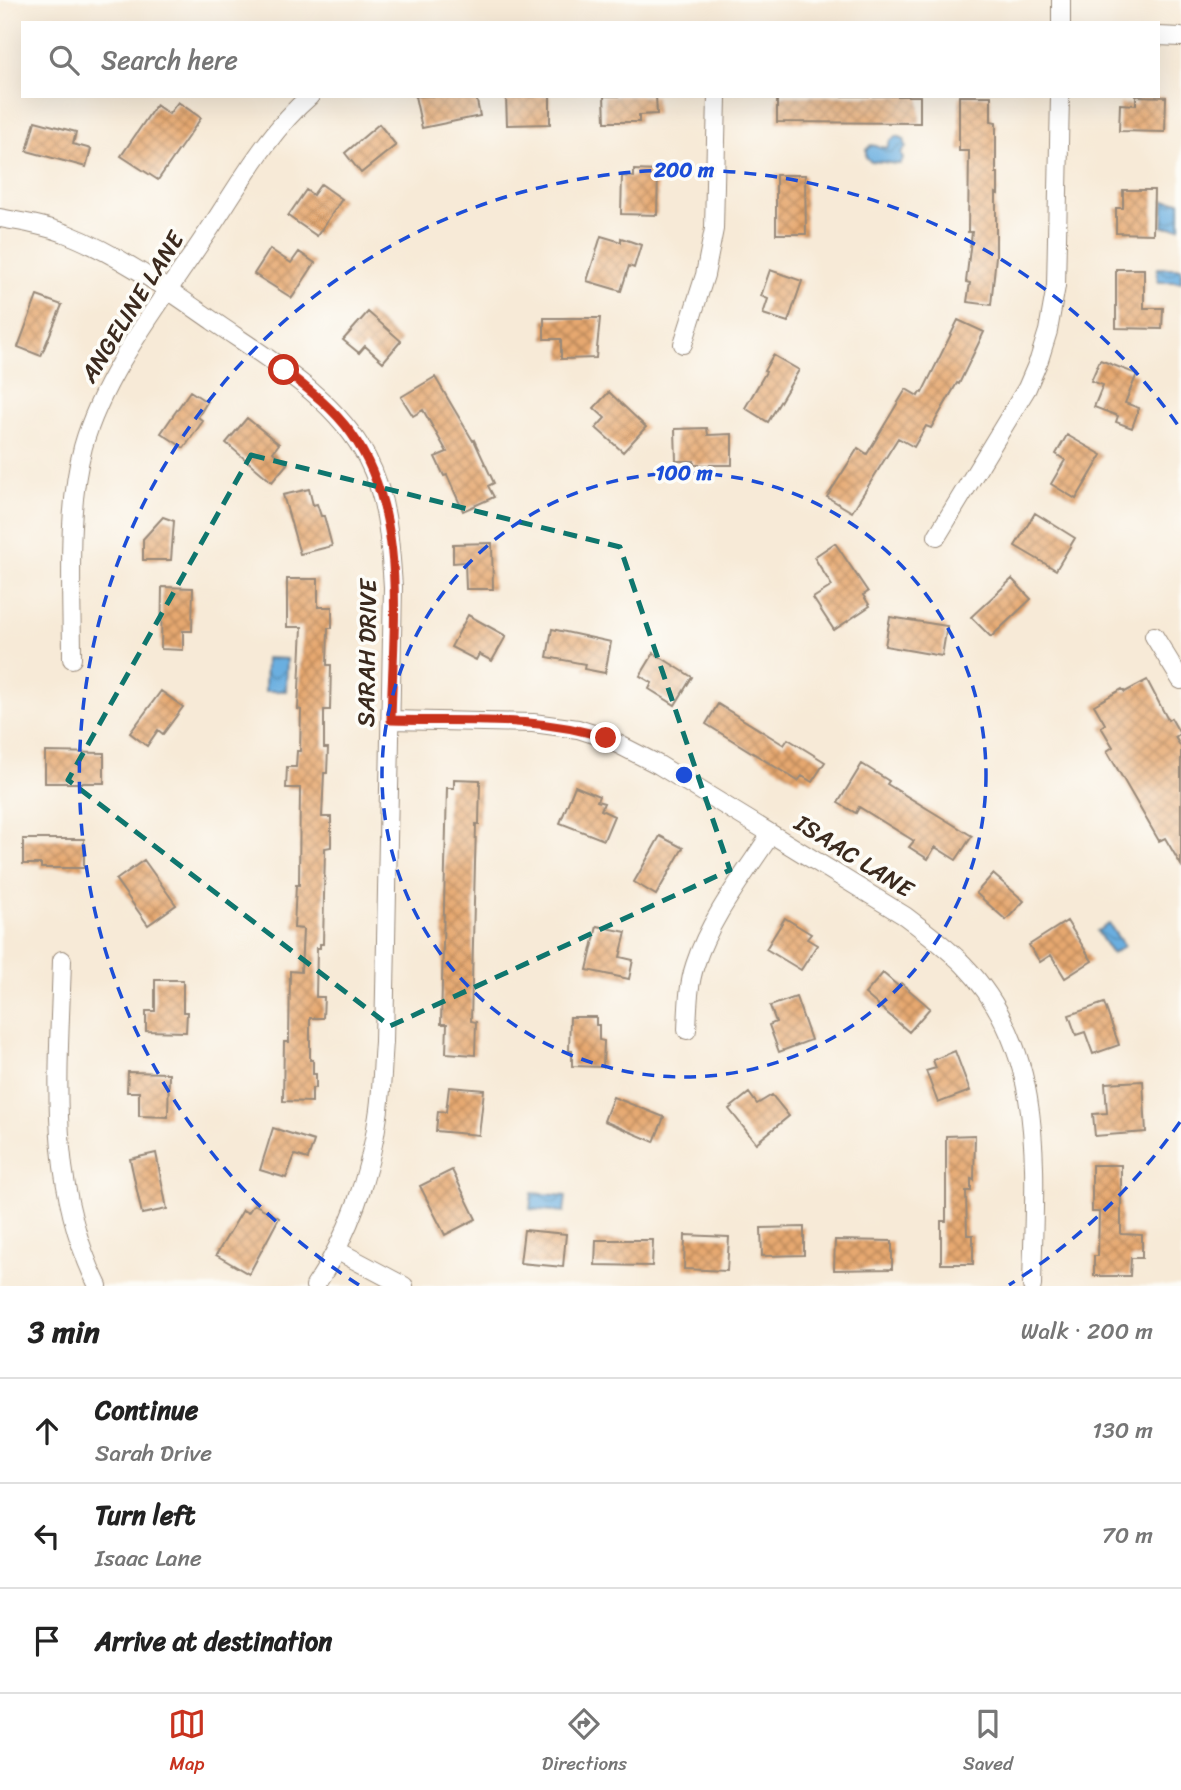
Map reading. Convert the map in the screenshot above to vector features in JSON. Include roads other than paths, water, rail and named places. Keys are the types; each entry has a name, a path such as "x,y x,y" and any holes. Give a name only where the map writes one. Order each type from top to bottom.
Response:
{"street":[{"path":"1061,0 1061,21"},
{"path":"1160,36 1181,37"},
{"name":"ANGELINE LANE","path":"72,659 75,494 83,449 92,420 119,366 262,150 308,98"},
{"path":"683,344 705,275 714,229 718,98"},
{"path":"937,536 1027,387 1048,331 1056,286 1060,98"},
{"name":"SARAH DRIVE","path":"0,218 66,234 107,253 169,291 308,389 350,432 366,457 383,498 390,541 393,587 384,1042 378,1117 369,1161 351,1219 337,1250 315,1286"},
{"path":"1154,636 1181,680"},
{"name":"ISAAC LANE","path":"391,720 533,723 578,729 606,738 659,765 905,916 941,943 973,975 991,999 1012,1037 1026,1079 1034,1154 1032,1286"},
{"path":"687,1030 694,967 706,937 771,834"},
{"path":"62,960 59,1083 60,1145 65,1191 87,1264 98,1286"},
{"path":"337,1250 404,1286"}],"water":[{"path":"897,136 904,139 906,147 901,153 903,159 900,164 871,162 866,157 866,150 871,145 887,148 890,141"},
{"path":"1164,201 1180,201 1180,227 1163,227"},
{"path":"1157,268 1181,268 1181,282 1158,282"},
{"path":"266,658 287,659 286,691 265,691"},
{"path":"1109,924 1124,946 1112,954 1097,931"},
{"path":"532,1193 566,1196 564,1212 530,1209"}]}
